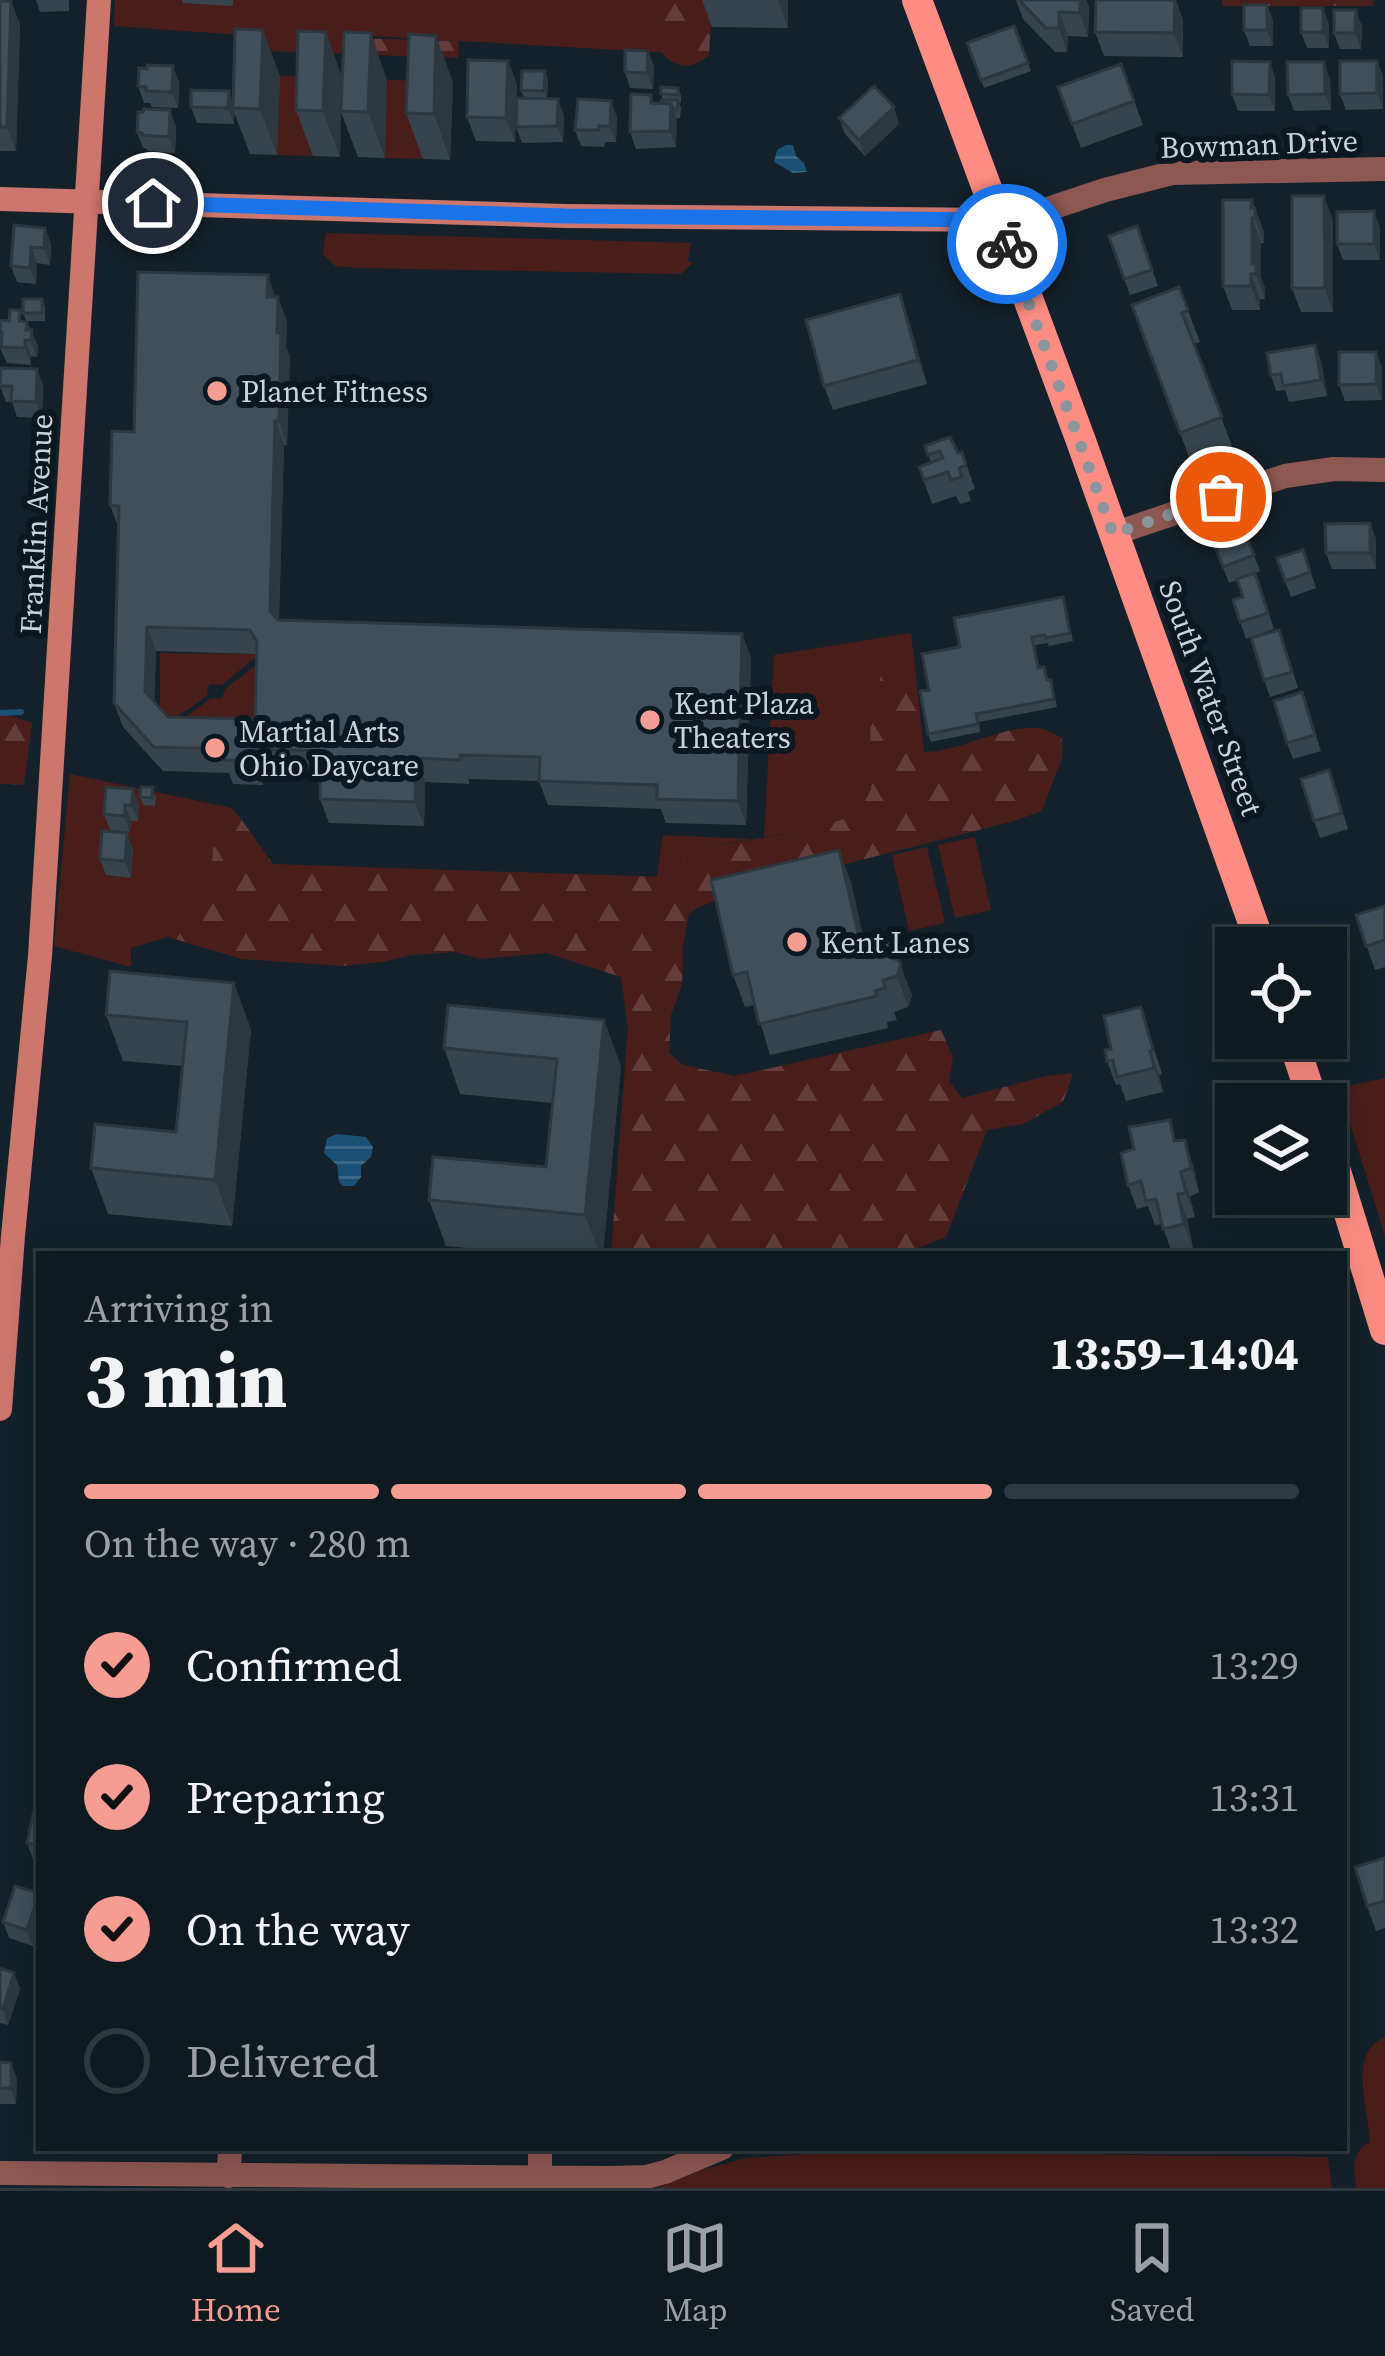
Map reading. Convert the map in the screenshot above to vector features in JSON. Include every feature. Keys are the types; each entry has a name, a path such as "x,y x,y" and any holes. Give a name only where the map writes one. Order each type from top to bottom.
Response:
{"main road":[{"name":"South Water Street","path":"917,0 1254,927"},
{"path":"1347,1207 1385,1330"}],"street":[{"name":"Franklin Avenue","path":"0,1409 6,1236 40,956 99,0"},
{"name":"Bowman Drive","path":"998,220 1172,173 1385,170"},
{"path":"0,199 566,216 998,220"},
{"path":"1113,534 1286,476 1334,469 1385,470"},
{"path":"229,2176 230,2151"},
{"path":"540,2151 540,2178"},
{"path":"0,2174 646,2177 715,2151"}],"green space":[{"path":"115,0 702,0 709,55 114,26"},
{"path":"644,0 712,0 709,55 683,65 662,53 649,28"},
{"path":"1222,0 1373,0 1373,6 1222,6"},
{"path":"241,35 459,41 458,58 241,50"},
{"path":"280,76 315,77 313,156 277,155"},
{"path":"387,80 425,81 423,159 385,158"},
{"path":"326,233 691,243 688,261 693,263 681,274 358,268 335,266 323,254"},
{"path":"911,633 915,666 898,659 870,712 871,789 858,815 764,837 774,655"},
{"path":"160,653 257,656 222,685 211,684 208,695 188,710 164,718 160,712"},
{"path":"898,659 915,666 924,752 1029,728 1062,738 1062,758 1042,811 743,890 697,908 689,914 683,945 682,985 671,1015 669,1053 683,1065 735,1076 941,1030 953,1057 949,1081 962,1098 1073,1073 1063,1102 1023,1124 987,1130 946,1237 911,1251 611,1251 628,1027 621,977 547,953 480,959 456,952 343,966 242,959 168,937 173,921 210,891 213,848 231,836 241,819 273,864 664,877 698,849 802,831 858,815 871,789 870,712 884,666"},
{"path":"264,663 264,739 180,721 210,699 222,698 225,689"},
{"path":"0,712 32,723 24,785 0,784"},
{"path":"70,774 232,808 241,819 231,836 213,848 210,891 174,921 168,937 131,948 131,967 54,946"},
{"path":"663,835 751,839 698,849 664,877 657,877"},
{"path":"975,837 991,910 955,918 938,845"},
{"path":"927,847 945,923 909,931 892,855"},
{"path":"1385,1078 1385,1236 1347,1114 1347,1086"},
{"path":"1385,2037 1385,2188 1356,2188 1357,2156 1370,2142 1363,2068 1373,2045"},
{"path":"836,2152 1328,2157 1332,2188 657,2188 746,2158"}],"water":[{"path":"793,145 807,172 793,173 774,162 777,150"},
{"path":"337,1134 366,1137 373,1147 354,1186 339,1182 337,1165 324,1153 327,1138"}],"building":[{"path":"1019,0 1080,0 1080,13 1059,12 1059,28 1046,28"},
{"path":"1096,0 1175,0 1174,33 1095,32"},
{"path":"0,1 11,1 7,127 0,127"},
{"path":"1244,5 1267,5 1267,30 1244,30"},
{"path":"1301,8 1323,8 1323,32 1301,32"},
{"path":"1334,10 1356,10 1355,33 1334,33"},
{"path":"1014,26 1028,63 981,80 967,43"},
{"path":"235,29 263,30 260,109 233,108"},
{"path":"298,31 326,32 323,111 296,110"},
{"path":"344,32 371,33 368,112 341,111"},
{"path":"409,34 436,36 434,114 406,113"},
{"path":"625,50 648,51 647,73 625,72"},
{"path":"468,60 508,61 506,118 467,117"},
{"path":"1232,61 1270,62 1269,95 1232,94"},
{"path":"1340,61 1377,61 1377,93 1340,94"},
{"path":"1287,62 1324,62 1325,94 1288,95"},
{"path":"1121,64 1134,101 1072,124 1058,87"},
{"path":"147,65 173,66 172,92 138,86 139,68 147,69"},
{"path":"522,71 545,71 544,91 521,90"},
{"path":"874,86 894,107 859,140 839,118"},
{"path":"661,87 678,88 678,95 661,94"},
{"path":"191,90 229,91 228,108 191,107"},
{"path":"631,94 651,95 651,103 671,104 670,131 630,132"},
{"path":"517,98 558,99 557,126 516,127"},
{"path":"578,99 611,101 610,126 575,130"},
{"path":"678,100 677,110 661,103"},
{"path":"170,110 169,137 137,132 138,112"},
{"path":"1292,196 1324,196 1325,288 1292,288"},
{"path":"1223,200 1252,200 1251,208 1255,208 1252,264 1256,264 1256,274 1251,274 1251,286 1223,286"},
{"path":"1374,211 1374,244 1337,244 1337,212"},
{"path":"14,225 45,228 44,248 31,247 30,268 11,266"},
{"path":"1137,226 1152,270 1124,279 1109,236"},
{"path":"138,272 268,275 267,297 278,297 277,333 281,333 270,611 278,620 742,634 738,801 657,799 657,785 539,781 540,757 460,755 460,760 416,758 415,802 320,799 321,751 254,749 254,761 224,760 224,749 154,747 114,703 119,506 110,505 112,431 134,432","holes":["147,627 250,630 257,642 255,719 168,717 145,692"]},
{"path":"1179,287 1188,310 1182,313 1222,417 1180,433 1132,305"},
{"path":"900,294 918,360 824,386 806,320"},
{"path":"23,299 42,299 42,313 23,313"},
{"path":"10,310 20,310 19,321 27,322 26,330 32,330 25,348 1,347 0,320 9,321"},
{"path":"1315,345 1321,380 1283,386 1281,374 1271,375 1267,353"},
{"path":"1339,352 1376,352 1376,384 1339,385"},
{"path":"1,368 37,369 36,402 11,401 12,386 0,386"},
{"path":"950,437 966,465 959,468 962,477 951,480 948,472 924,480 919,467 943,458 940,451 928,455 925,446"},
{"path":"1370,523 1370,553 1326,553 1325,524"},
{"path":"1242,524 1254,555 1223,567 1211,536"},
{"path":"1303,550 1310,572 1285,581 1277,558"},
{"path":"1255,573 1268,613 1240,622 1233,600 1243,597 1237,579"},
{"path":"1063,597 1070,633 1032,637 1038,668 1044,667 1051,680 1054,699 976,714 978,724 928,734 920,691 929,690 922,654 960,647 954,618"},
{"path":"1279,630 1292,672 1264,680 1251,638"},
{"path":"1302,692 1315,735 1287,743 1274,701"},
{"path":"1329,770 1342,813 1314,821 1301,779"},
{"path":"106,787 133,789 132,805 125,805 124,816 104,814"},
{"path":"141,787 153,787 152,798 140,797"},
{"path":"102,831 127,833 125,861 100,859"},
{"name":"Kent Lanes","path":"839,850 861,947 890,940 892,950 867,955 888,954 898,960 897,976 883,980 885,988 875,991 877,996 759,1024 747,972 733,975 711,880"},
{"path":"1385,906 1385,940 1366,946 1356,915"},
{"path":"110,971 234,983 215,1180 91,1168 95,1124 176,1132 187,1022 106,1015"},
{"path":"448,1005 604,1020 585,1215 429,1200 433,1157 546,1167 557,1059 444,1048"},
{"path":"1141,1007 1154,1068 1117,1077 1113,1060 1107,1061 1105,1050 1111,1049 1104,1016"},
{"path":"1170,1120 1174,1141 1185,1140 1191,1168 1181,1172 1186,1193 1178,1194 1184,1224 1163,1229 1156,1199 1146,1201 1141,1181 1128,1185 1121,1153 1134,1149 1129,1127"},
{"path":"35,1805 36,1845 27,1843"},
{"path":"1385,1858 1385,1901 1367,1906 1355,1867"},
{"path":"15,1886 36,1892 27,1930 3,1922"},
{"path":"0,1968 14,1973 3,2009 0,2008"},
{"path":"0,2062 11,2063 11,2088 0,2088"}],"waterway":[{"path":"0,713 21,712"}],"way so far":[{"path":"1007,244 1113,534 1221,497"}],"place":[{"name":"Planet Fitness","path":"217,391"},
{"name":"Kent Plaza Theaters","path":"650,720"},
{"name":"Martial Arts Ohio Daycare","path":"215,748"},
{"name":"Kent Lanes","path":"797,942"}],"route":[{"path":"153,203 566,216 998,220 1007,244"}]}
